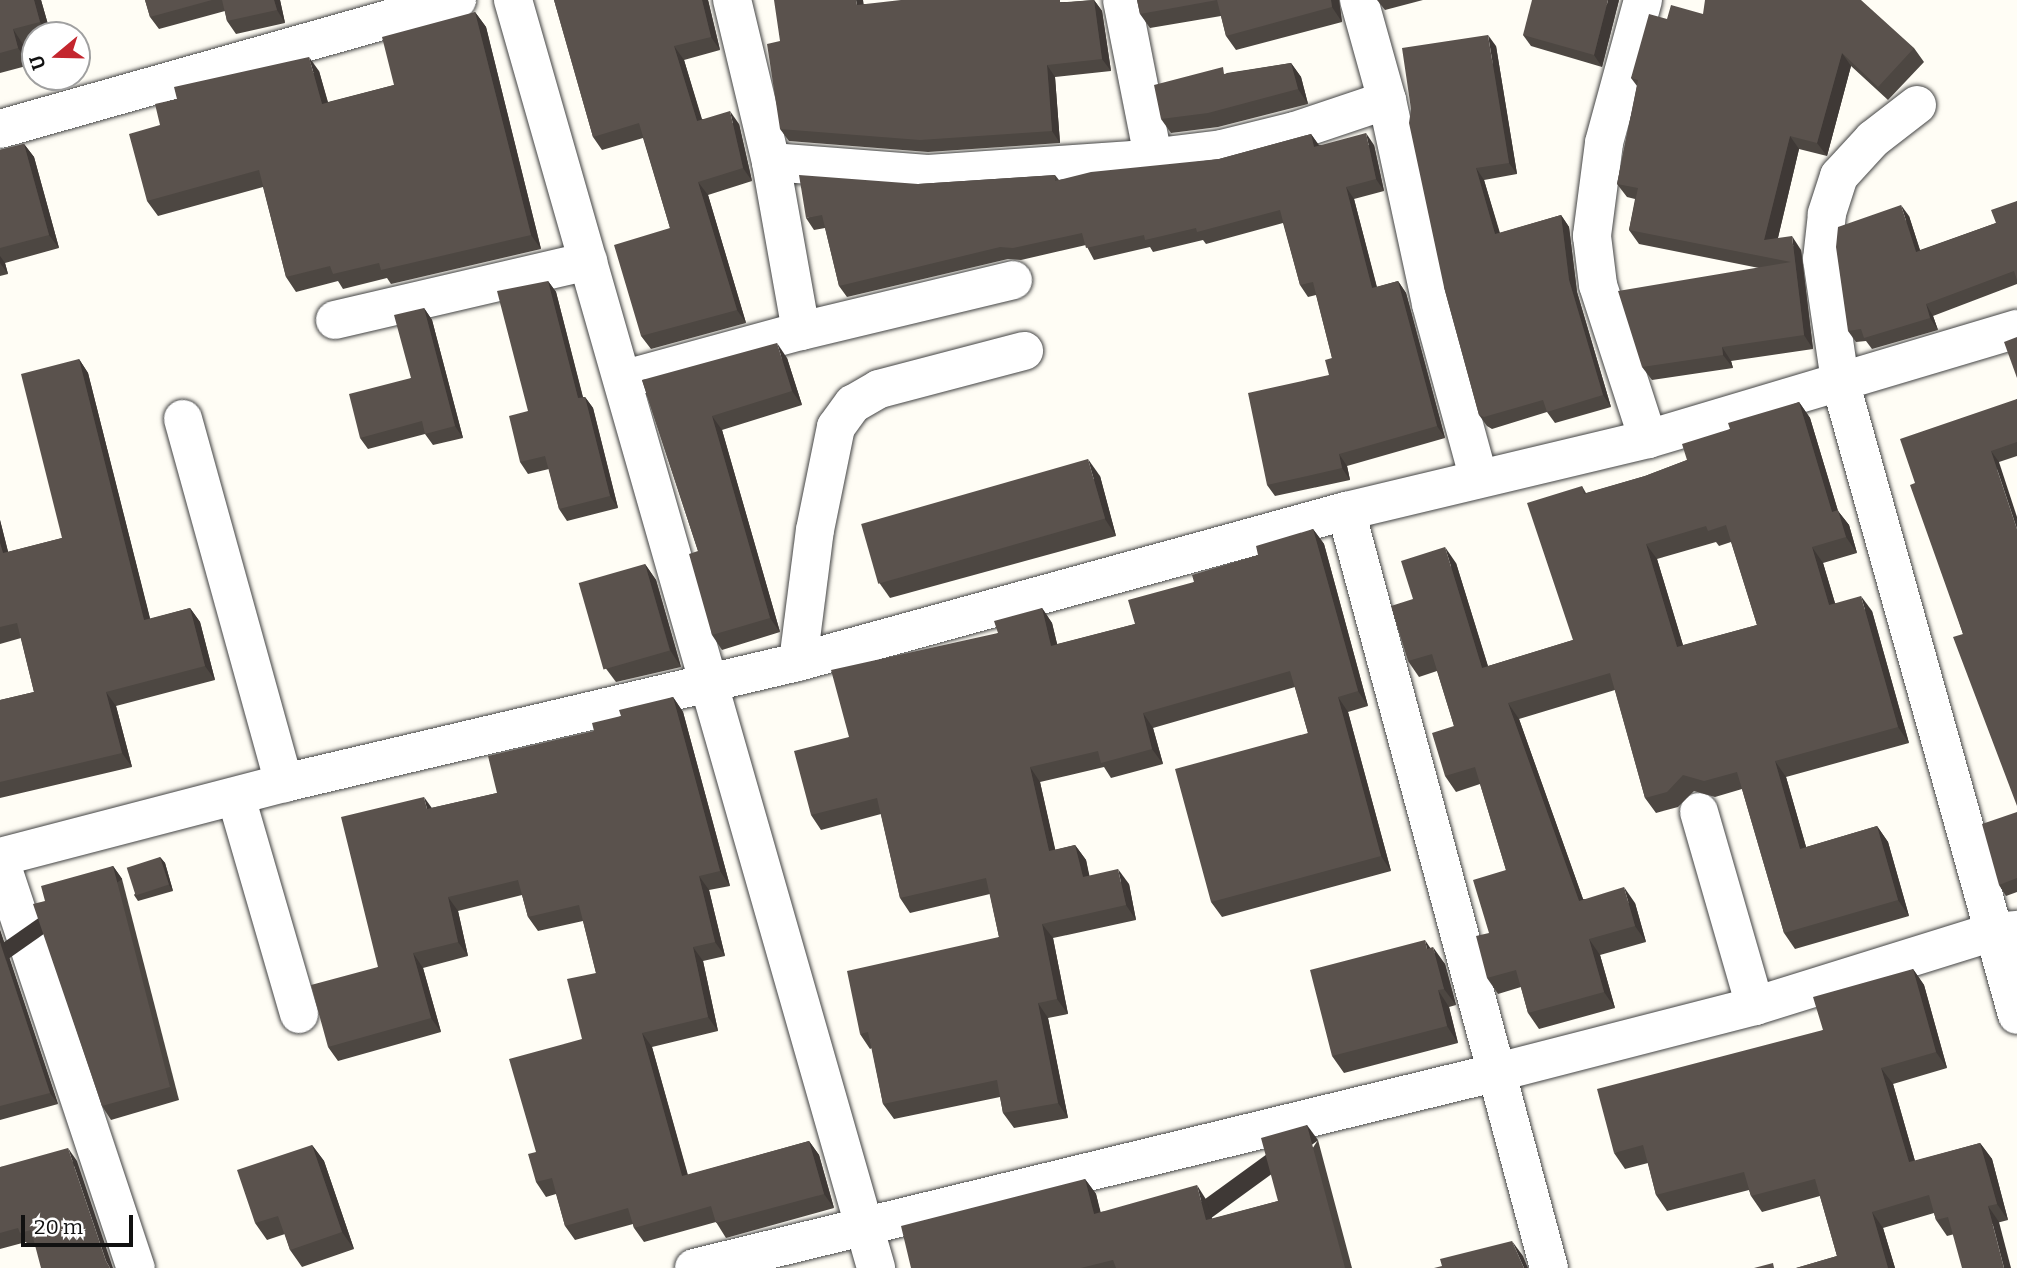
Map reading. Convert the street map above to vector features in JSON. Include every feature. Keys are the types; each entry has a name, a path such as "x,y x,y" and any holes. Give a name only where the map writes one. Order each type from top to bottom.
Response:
{"street":[{"path":"0,129 457,0"},
{"path":"513,0 625,379 708,682 876,1268"},
{"path":"732,0 771,162 800,331"},
{"path":"1122,0 1153,157"},
{"path":"1359,0 1387,100 1431,304 1479,480"},
{"path":"1643,0 1604,143 1592,236 1598,285 1647,439"},
{"path":"771,162 928,173 1153,157 1222,149 1295,131 1387,100"},
{"path":"1917,105 1873,139 1839,176 1827,214 1822,259 1840,381 2005,931 2017,1015"},
{"path":"335,320 588,261"},
{"path":"625,379 800,331 1013,280"},
{"path":"136,1268 0,859 284,783 798,662 1346,511 1647,439 2017,328"},
{"path":"798,662 815,530 836,428 853,404 879,389 1024,351"},
{"path":"183,419 284,783"},
{"path":"1346,511 1549,1268"},
{"path":"236,797 299,1014"},
{"path":"1699,812 1755,1006"},
{"path":"694,1268 1498,1072 1755,1006 2005,931"}],"building":[{"path":"0,0 34,0 40,21 21,21 21,27 13,29 18,48 0,53"},
{"path":"145,0 212,0 150,17"},
{"path":"222,0 274,0 277,10 227,21"},
{"path":"554,0 702,0 711,37 674,46 697,121 730,111 743,168 698,182 737,310 641,336 614,245 670,228 639,123 593,137"},
{"path":"774,0 856,0 857,5 901,0 1060,0 1060,3 1094,0 1102,59 1047,65 1052,131 920,140 780,129 767,44 780,41"},
{"path":"1137,0 1217,0 1140,14"},
{"path":"1217,0 1331,0 1332,7 1226,36"},
{"path":"1532,0 1608,0 1594,55 1523,35"},
{"path":"1705,0 1861,0 1914,48 1878,87 1842,53 1817,143 1790,136 1764,240 1792,236 1804,335 1722,347 1723,355 1642,367 1618,291 1791,262 1629,230 1638,188 1617,184 1638,80 1631,78 1649,14 1667,19 1671,5 1703,14"},
{"path":"475,12 531,235 381,270 379,263 333,274 330,266 286,277 259,170 147,201 129,134 160,125 155,104 177,99 174,87 309,57 322,104 394,85 382,37"},
{"path":"1488,35 1509,163 1476,168 1495,234 1561,215 1569,280 1603,395 1547,412 1543,400 1484,417 1479,415 1444,287 1409,123 1411,109 1402,48"},
{"path":"1291,63 1298,89 1208,113 1161,119 1154,85 1223,67 1224,74"},
{"path":"1366,133 1376,179 1346,187 1372,288 1398,281 1437,426 1339,454 1342,468 1267,485 1248,393 1329,375 1325,360 1332,358 1313,282 1300,285 1280,210 1197,232 1196,228 1145,240 1144,235 1086,248 1082,233 1013,248 1000,247 839,286 822,215 806,218 799,175 918,184 1055,175 1055,181 1091,172 1219,159 1311,134 1314,147"},
{"path":"24,144 49,235 0,248 0,150"},
{"path":"2017,201 2017,280 2014,271 1926,304 1930,318 1864,338 1861,329 1848,331 1836,247 1838,227 1901,205 1916,252 1996,223 1991,210"},
{"path":"548,281 578,398 585,397 610,496 559,509 545,456 520,462 509,416 528,411 497,291"},
{"path":"424,308 455,426 425,434 422,421 360,438 349,394 411,378 394,315"},
{"path":"2017,337 2017,378 2004,342"},
{"path":"777,343 792,391 712,416 770,618 712,635 689,554 698,551 642,380"},
{"path":"79,359 144,620 190,608 205,666 106,692 122,753 0,782 0,700 34,692 17,623 0,627 0,543 3,553 62,538 21,374"},
{"path":"2017,399 2017,442 1991,451 2017,529 2017,806 1953,637 1963,634 1910,485 1915,483 1900,439"},
{"path":"1799,402 1832,512 1838,510 1846,537 1812,547 1829,605 1861,596 1898,727 1775,761 1800,849 1877,826 1898,900 1784,933 1737,772 1704,781 1683,775 1667,792 1645,798 1610,673 1508,703 1579,901 1624,887 1635,926 1589,939 1604,992 1528,1013 1516,970 1487,978 1476,936 1489,933 1473,880 1506,870 1475,767 1445,776 1432,733 1454,726 1432,654 1408,661 1391,606 1413,599 1401,561 1445,547 1482,668 1573,640 1527,503 1582,486 1584,494 1687,460 1682,444 1730,429 1728,423","holes":["1726,525 1757,625 1677,647 1646,544 1706,526 1708,531"]},
{"path":"1088,459 1105,519 878,584 861,524"},
{"path":"1313,529 1358,691 1338,697 1381,856 1211,902 1175,769 1308,733 1290,671 1143,713 1152,749 1101,763 1098,751 1030,767 1049,851 1075,845 1083,877 1118,869 1126,905 1042,924 1057,999 1038,1003 1058,1103 1003,1113 997,1080 883,1104 868,1032 860,1034 847,971 999,937 986,878 900,898 877,798 811,815 794,751 849,737 831,670 998,633 994,621 1042,608 1051,646 1135,624 1128,600 1194,582 1192,575 1258,555 1256,546"},
{"path":"645,564 670,651 603,670 579,583"},
{"path":"673,697 720,871 699,876 715,942 693,947 708,1017 642,1033 682,1176 809,1141 824,1194 716,1223 711,1206 634,1228 628,1208 565,1226 552,1178 536,1182 528,1154 536,1152 509,1059 582,1039 567,979 596,973 579,905 528,917 518,880 448,897 458,942 413,953 431,1018 328,1047 311,985 378,967 341,817 424,797 427,809 497,793 488,756 594,731 592,723 621,716 619,710"},
{"path":"2017,812 2017,878 1999,885 1982,824"},
{"path":"160,857 169,885 136,895 127,868"},
{"path":"113,866 170,1087 102,1106 33,904 45,901 41,886"},
{"path":"1425,940 1427,949 1433,947 1444,989 1438,990 1447,1026 1332,1056 1310,970"},
{"path":"0,942 50,1093 0,1106"},
{"path":"1913,969 1936,1052 1881,1068 1909,1162 1980,1143 1997,1204 1988,1206 2004,1268 1962,1268 1948,1217 1936,1220 1929,1195 1872,1212 1888,1268 1796,1268 1837,1256 1815,1179 1751,1196 1744,1172 1656,1195 1643,1145 1614,1153 1597,1089 1823,1030 1813,997"},
{"path":"1307,1125 1345,1268 1116,1268 1113,1260 1081,1268 911,1268 901,1226 1085,1179 1094,1214 1197,1185 1206,1220 1278,1201 1261,1138"},
{"path":"312,1145 342,1232 290,1250 278,1216 255,1223 237,1170"},
{"path":"68,1148 110,1268 41,1268 31,1230 20,1233 18,1228 0,1233 0,1167"},
{"path":"1512,1241 1524,1268 1434,1268 1442,1266 1440,1259"},
{"path":"1773,1263 1774,1268 1754,1268"}]}
